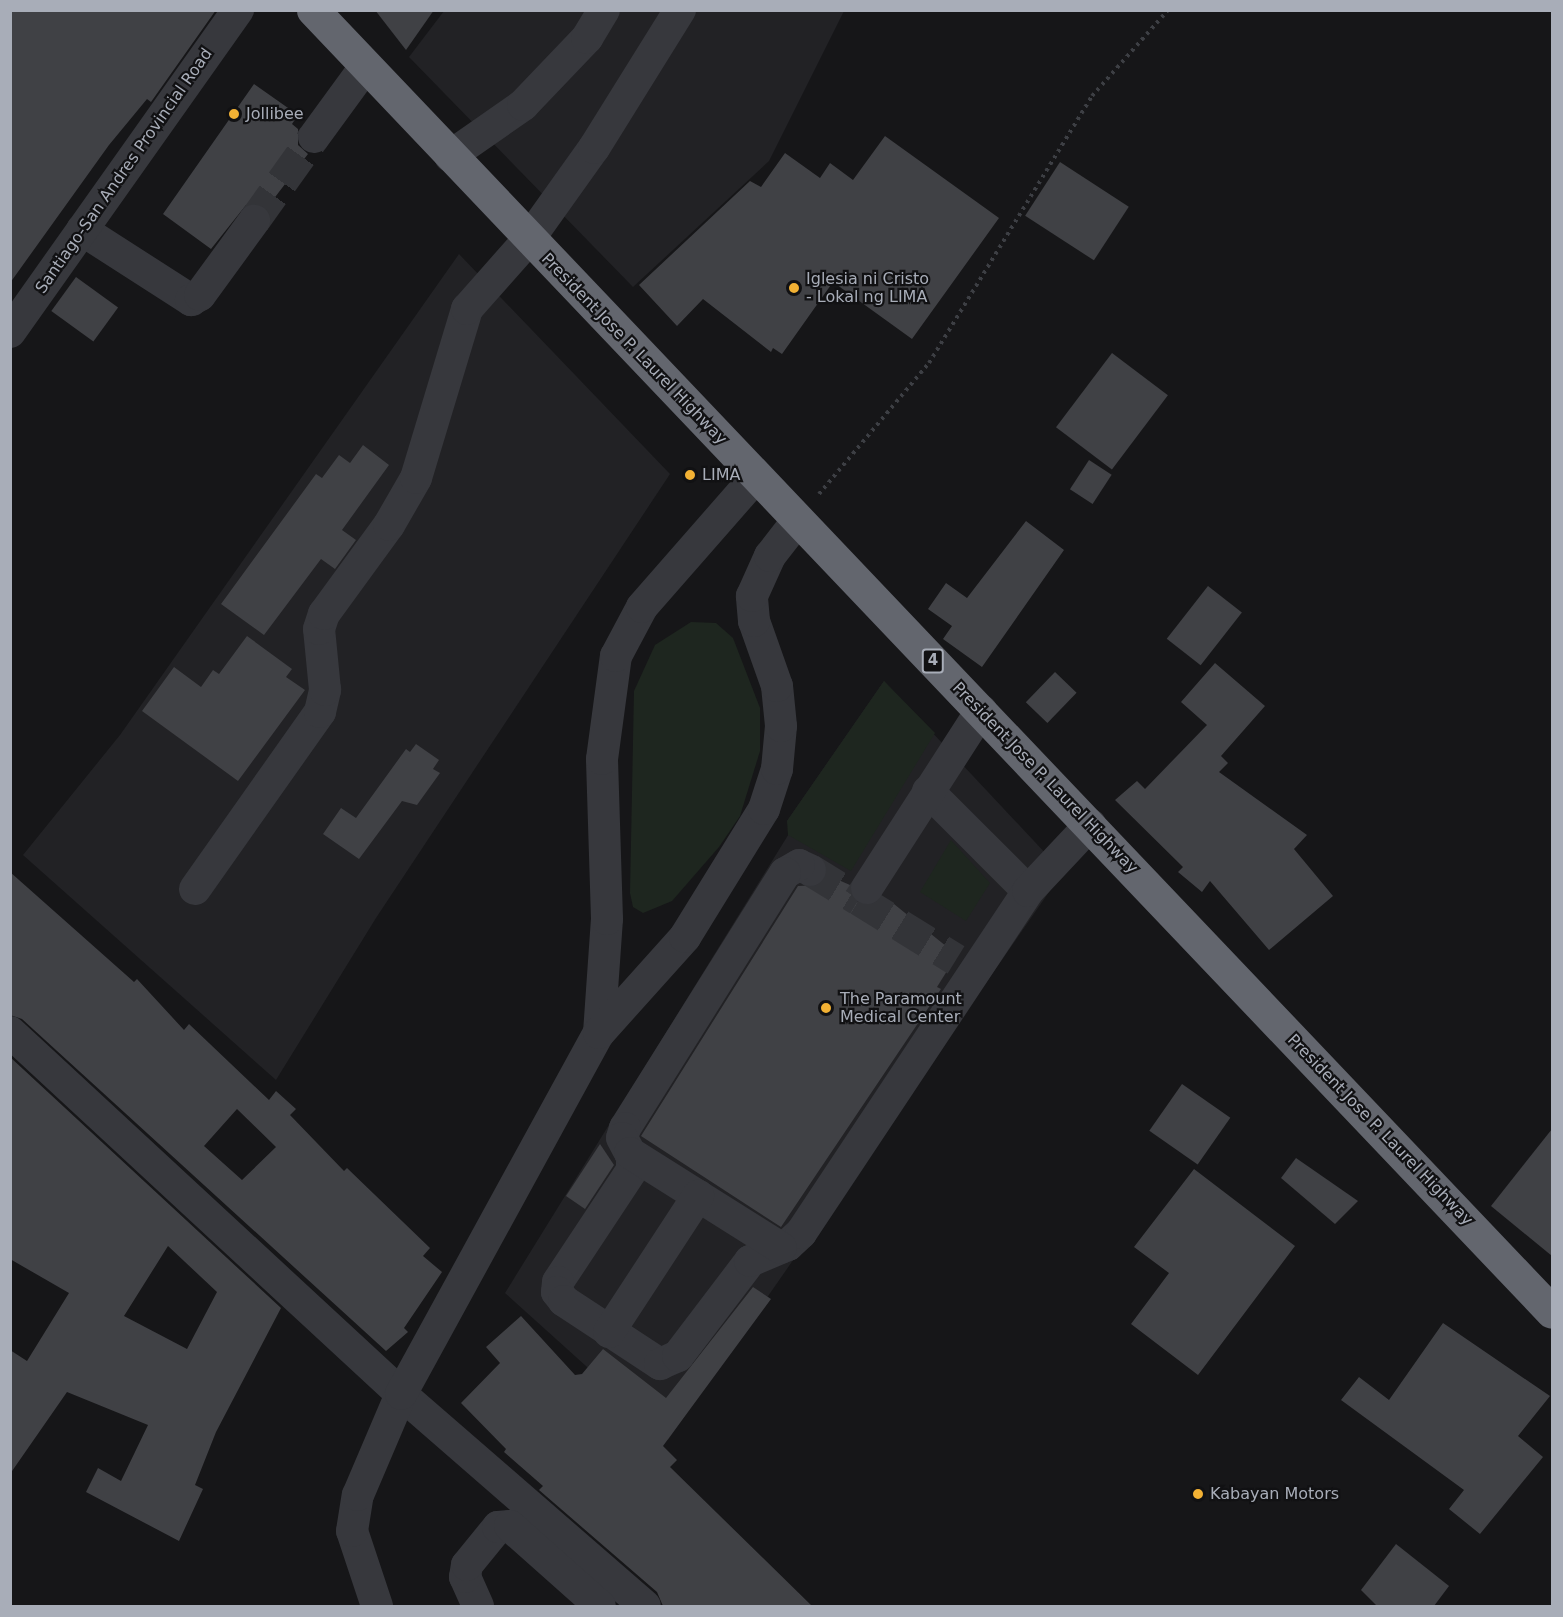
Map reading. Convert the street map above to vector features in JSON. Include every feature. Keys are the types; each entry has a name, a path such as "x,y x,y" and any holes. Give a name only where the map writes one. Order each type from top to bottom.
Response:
{"highway":[{"name":"President Jose P. Laurel Highway","path":"313,10 1552,1312"}],"street":[{"name":"Santiago-San Andres Provincial Road","path":"10,332 238,10"},
{"path":"450,156 523,105 587,38 604,10"},
{"path":"195,889 320,712 325,690 319,629 324,614 389,525 416,478 467,309 529,239 594,148 680,10"},
{"path":"314,137 365,67"},
{"path":"82,230 181,298 191,300 200,295 254,221"},
{"path":"599,1033 607,959 604,722 616,656 642,608 756,477"},
{"path":"377,1606 352,1532 358,1495 401,1394 599,1033 685,937 764,809 777,769 780,705 754,621 752,596 770,556 798,520"},
{"path":"867,888 981,711"},
{"path":"928,791 1028,891"},
{"path":"810,870 799,866 785,873 626,1128 622,1138 630,1153 632,1170 557,1287 564,1301 653,1362 672,1362 750,1262 781,1248 801,1233 966,965 1028,891 1090,825"},
{"path":"10,1032 401,1394 645,1606"},
{"path":"630,1153 781,1248"},
{"path":"609,1332 698,1196"},
{"path":"478,1606 465,1577 466,1565 498,1527 510,1526 600,1606"}],"path":[{"path":"798,520 929,363 1092,96 1168,10"}],"shaded area":[{"path":"444,11 844,11 769,161 633,287 409,57"},
{"path":"459,254 670,474 376,918 276,1080 23,855 120,735"},
{"path":"691,622 716,623 733,638 760,708 760,751 740,816 719,847 672,901 643,913 633,907 630,893 634,691 655,645"},
{"name":"The Paramount Medical Center","path":"884,681 1063,872 668,1440 505,1293 790,832 787,821"},
{"path":"884,681 935,733 851,871 788,835 787,821"},
{"path":"951,840 990,883 966,921 920,892"}],"building":[{"path":"10,10 216,10 151,102 147,99 109,145 10,283"},
{"path":"375,10 434,10 406,50"},
{"path":"254,84 298,115 292,124 298,129 298,145 308,154 266,209 246,205 211,249 163,214"},
{"path":"885,136 999,218 912,339 833,282 782,354 773,348 771,352 703,299 677,326 639,285 750,181 761,187 785,153 820,178 830,163 853,180"},
{"path":"1060,162 1129,207 1094,260 1025,216"},
{"path":"76,277 118,308 93,342 51,311"},
{"path":"1112,353 1168,395 1112,469 1056,427"},
{"path":"363,445 389,465 342,530 356,540 335,569 321,559 264,635 221,604 316,474 322,478 339,455 350,463"},
{"path":"1089,460 1112,475 1093,504 1070,489"},
{"path":"1026,521 1064,550 982,667 943,639 952,626 928,609 946,583 967,598"},
{"path":"1208,586 1242,612 1201,665 1167,639"},
{"path":"247,636 292,669 286,677 305,690 238,781 142,711 174,667 201,687 213,670 219,674"},
{"path":"1215,663 1265,706 1221,756 1228,763 1219,772 1307,835 1294,849 1333,896 1269,950 1210,881 1202,892 1178,872 1183,867 1115,800 1137,781 1145,789 1207,725 1181,702"},
{"path":"1055,672 1077,693 1047,723 1026,702"},
{"path":"416,744 439,760 433,769 440,773 417,805 402,801 359,859 323,834 341,808 356,818 406,749 410,752"},
{"path":"10,872 134,982 137,979 184,1030 189,1024 269,1100 276,1091 296,1109 290,1115 344,1171 347,1168 430,1248 423,1256 442,1272 404,1328 408,1332 386,1351 22,1019 10,1015","holes":["237,1109 276,1147 242,1180 204,1146"]},
{"path":"827,875 850,885 858,903 875,904 882,898 894,904 957,955 937,987 941,989 781,1227 641,1136 798,886 820,885"},
{"path":"10,1057 281,1308 216,1432 195,1485 203,1489 179,1541 86,1492 98,1468 121,1481 148,1425 67,1392 10,1474 10,1350 27,1361 69,1293 10,1259","holes":["168,1246 217,1292 187,1349 124,1316"]},
{"path":"1182,1084 1230,1118 1198,1165 1149,1131"},
{"path":"1552,1129 1552,1256 1491,1206"},
{"path":"600,1144 614,1165 585,1209 566,1196"},
{"path":"1296,1158 1358,1201 1335,1224 1281,1178"},
{"path":"1194,1169 1295,1246 1198,1375 1131,1324 1169,1273 1134,1247"},
{"path":"753,1287 771,1299 663,1446 677,1460 670,1467 812,1606 663,1606 657,1592 539,1490 543,1486 504,1452 506,1449 461,1403 500,1363 486,1347 521,1316 575,1375 582,1374 603,1349 666,1398"},
{"path":"1443,1323 1550,1396 1518,1436 1543,1457 1480,1534 1449,1509 1464,1490 1341,1400 1359,1377 1389,1400"},
{"path":"1396,1544 1449,1586 1434,1606 1377,1606 1361,1590"}],"tunnel":[{"path":"254,221 314,137"},
{"path":"810,870 859,900 867,888"},
{"path":"859,900 956,960"}],"place":[{"name":"Jollibee","path":"234,114"},
{"name":"Iglesia ni Cristo - Lokal ng LIMA","path":"794,288"},
{"name":"LIMA","path":"690,475"},
{"name":"The Paramount Medical Center","path":"826,1008"},
{"name":"Kabayan Motors","path":"1198,1494"}]}
